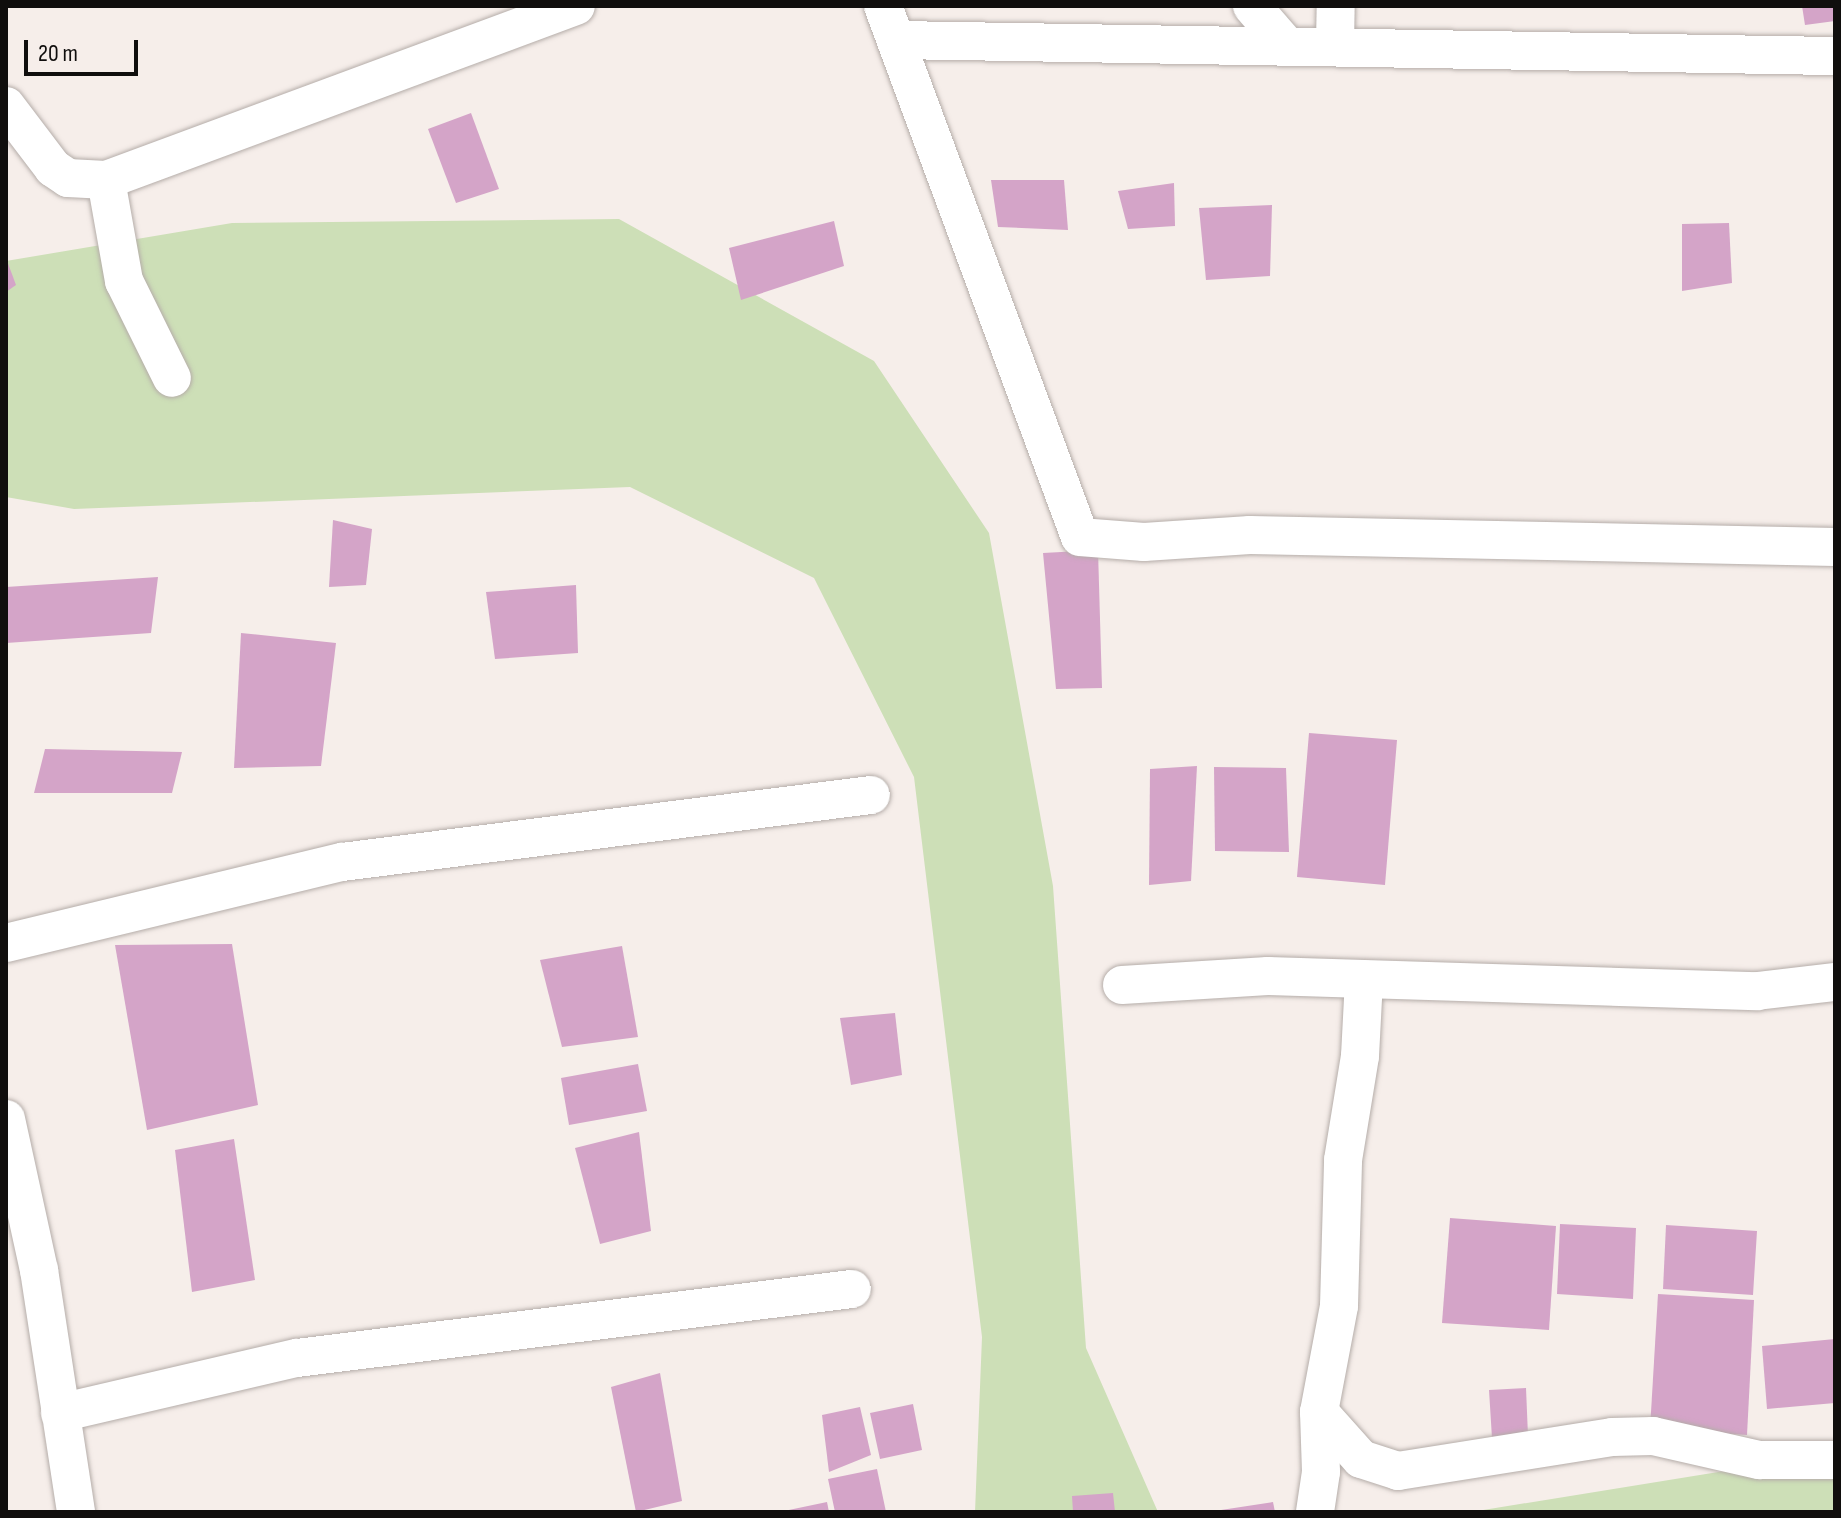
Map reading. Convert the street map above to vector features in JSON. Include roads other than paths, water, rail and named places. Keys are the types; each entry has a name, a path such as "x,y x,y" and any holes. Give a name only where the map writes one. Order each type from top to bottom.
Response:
{"street":[{"path":"6,106 53,168 68,178 106,180 576,6"},
{"path":"883,6 1080,537 1144,542 1266,535 1835,547"},
{"path":"1252,6 1285,44"},
{"path":"1335,45 1336,6"},
{"path":"897,40 1285,44 1835,56"},
{"path":"106,180 124,281 172,378"},
{"path":"6,943 342,862 871,795"},
{"path":"1122,985 1268,976 1757,991 1835,982"},
{"path":"1315,1512 1321,1472 1319,1412 1339,1306 1343,1160 1360,1056 1364,979"},
{"path":"6,1119 39,1270 76,1512"},
{"path":"60,1413 297,1358 852,1289"},
{"path":"1319,1412 1361,1459 1398,1471 1612,1437 1653,1436 1759,1460 1835,1460"}]}
